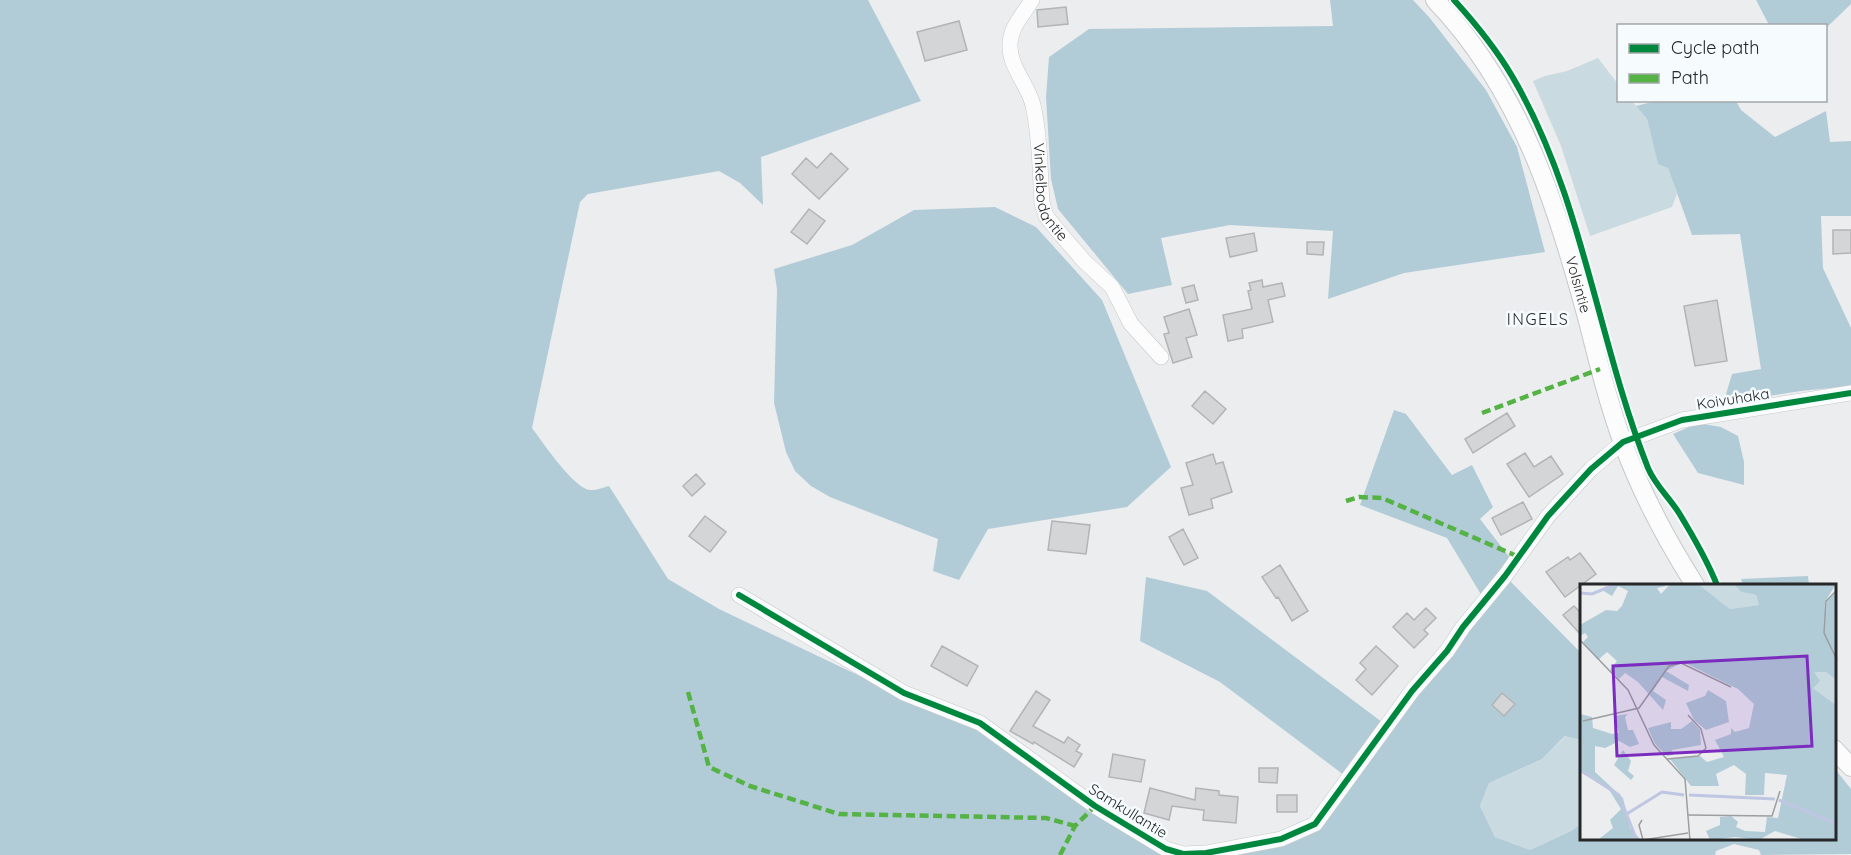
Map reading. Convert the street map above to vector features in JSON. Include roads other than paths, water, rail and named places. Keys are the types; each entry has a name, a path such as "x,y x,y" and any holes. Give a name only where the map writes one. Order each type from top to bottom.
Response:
{"street":[{"name":"Vinkelbodantie","path":"1032,0 1011,33 1009,46 1011,58 1027,88 1032,104 1042,202 1046,216 1084,261 1112,287 1131,324 1161,357"},
{"name":"Volsintie","path":"1435,0 1468,39 1500,84 1534,153 1572,270 1623,442 1651,505 1694,584"},
{"name":"Koivuhaka","path":"1623,442 1682,420 1851,393"},
{"name":"Samkullantie","path":"739,595 904,693 980,723 1095,806 1166,849 1183,854 1206,853 1281,839 1315,824 1412,691 1447,651 1548,516 1591,469 1623,442"},
{"path":"1836,751 1851,767"}],"district":[{"name":"INGELS","path":"1538,319"}]}
